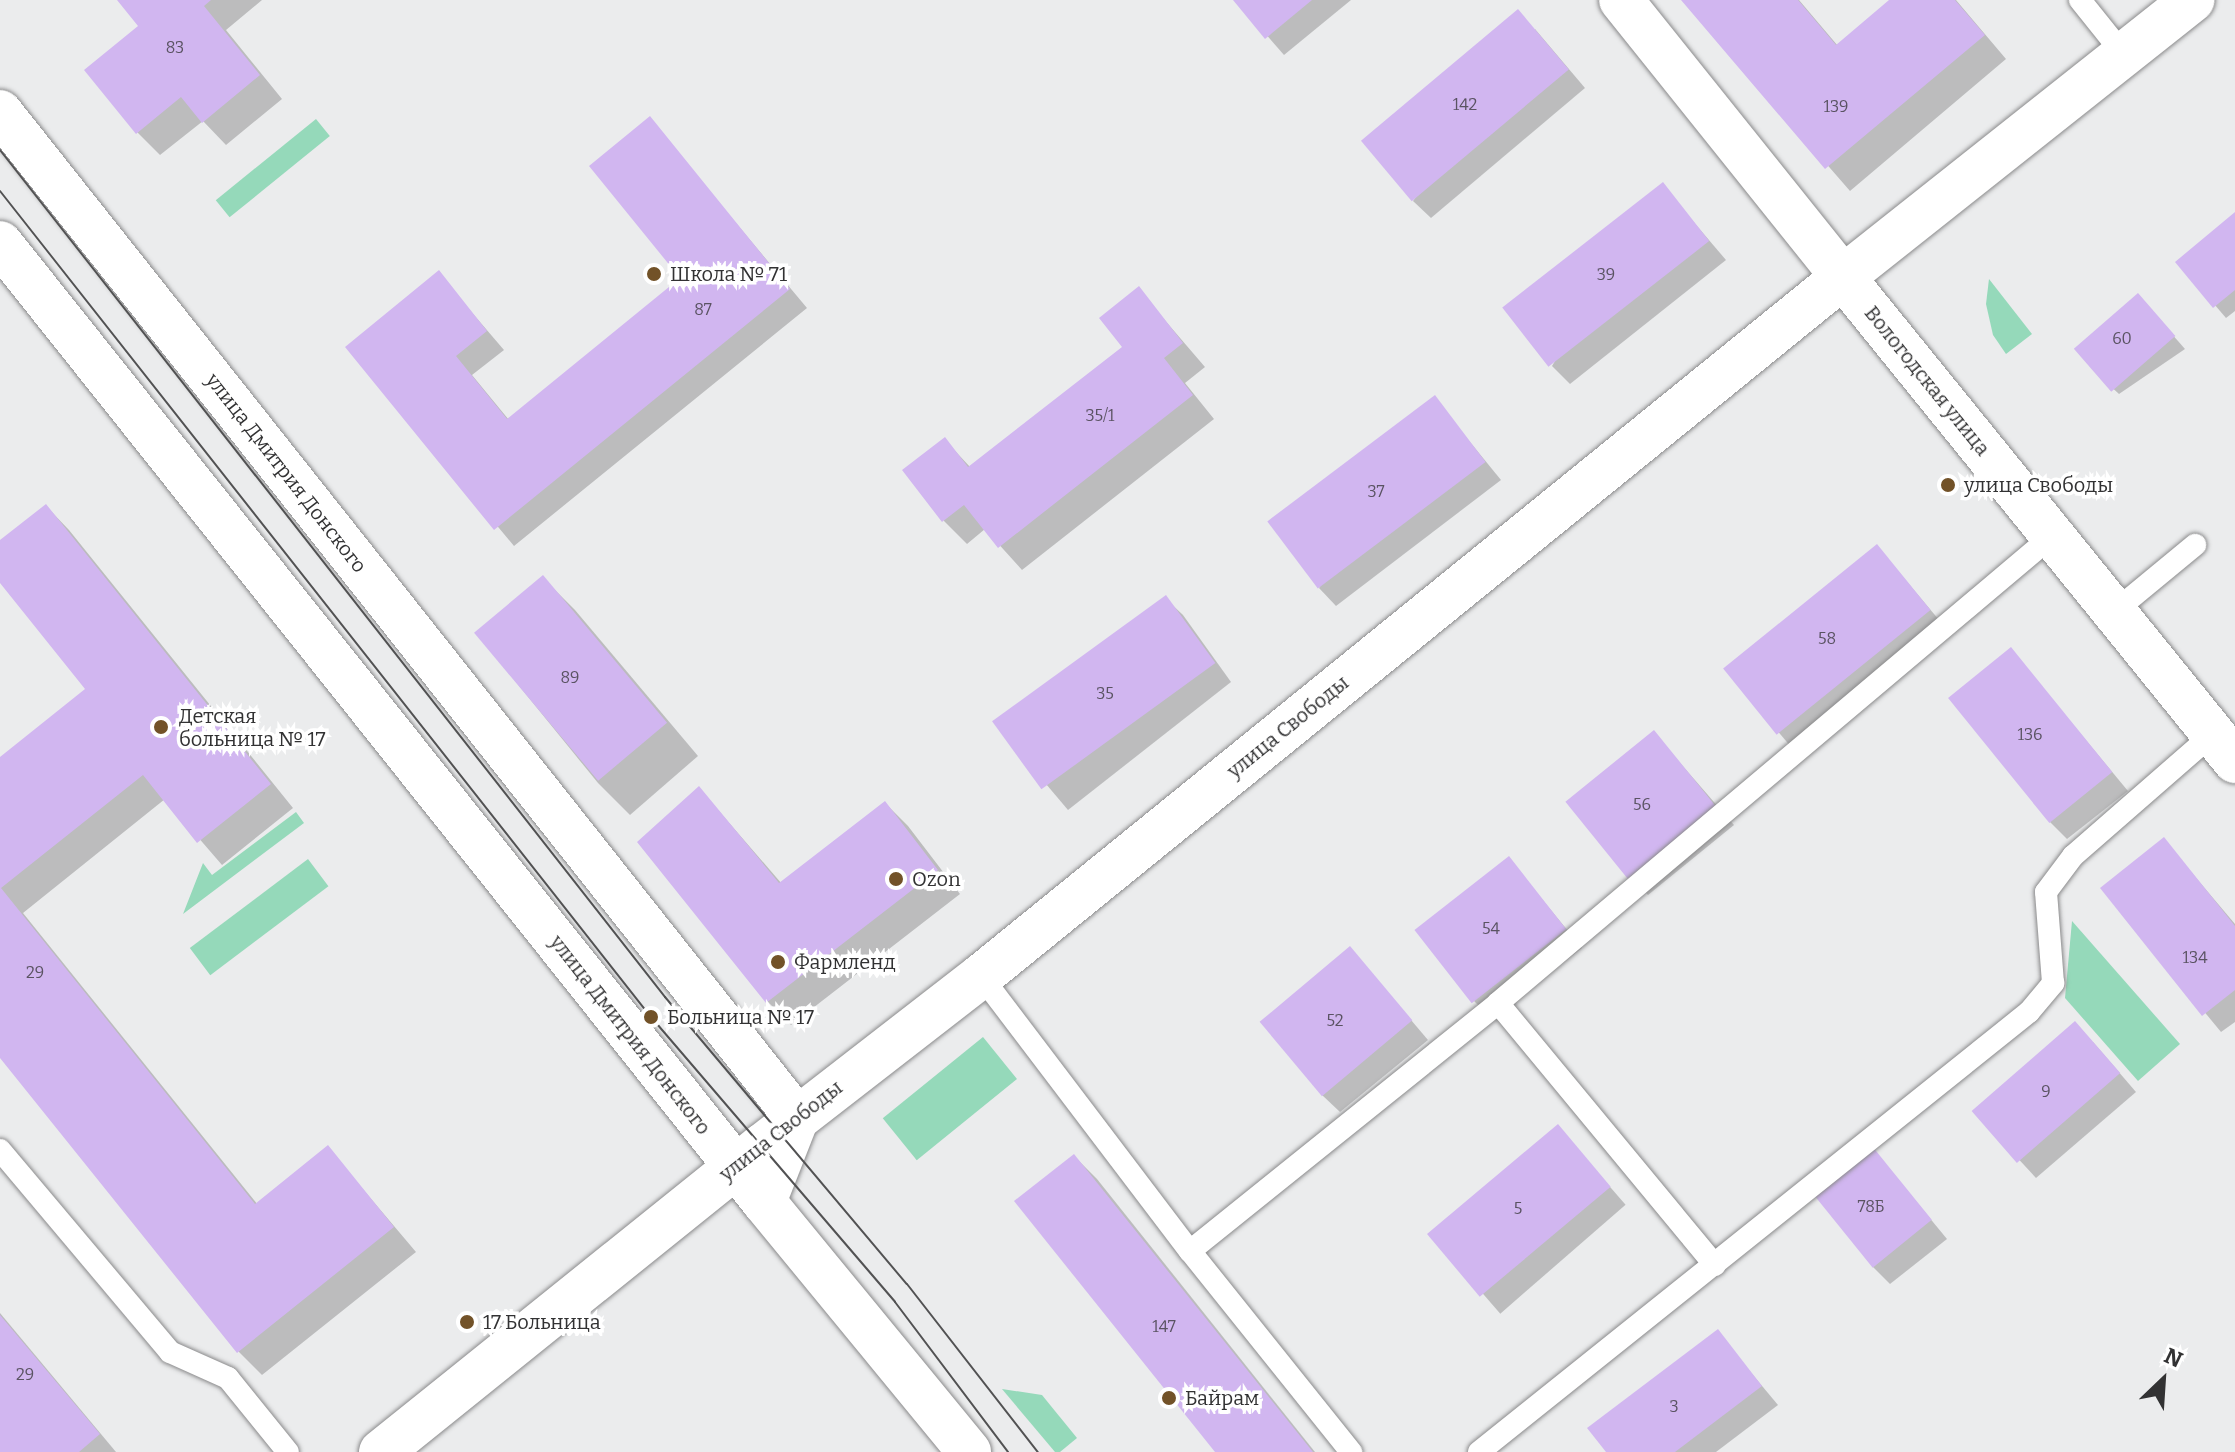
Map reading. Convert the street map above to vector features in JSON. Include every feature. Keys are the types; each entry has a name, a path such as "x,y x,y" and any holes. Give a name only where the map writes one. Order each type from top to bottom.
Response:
{"main road":[{"name":"Вологодская улица","path":"1621,0 2224,748"},
{"name":"улица Свободы","path":"381,1452 797,1118 981,976 1843,277 2192,0"},
{"name":"улица Дмитрия Донского","path":"0,112 797,1118"},
{"name":"улица Дмитрия Донского","path":"0,243 735,1168 969,1452"},
{"path":"764,1202 797,1118"}],"lane":[{"path":"2080,0 2124,55"},
{"path":"1190,1251 1498,1003 2052,536"},
{"path":"2115,611 2195,545"},
{"path":"1479,1452 2029,1012 2053,983 2046,892 2073,856 2224,748"},
{"path":"981,976 1190,1251 1351,1452"},
{"path":"1498,1003 1715,1265"},
{"path":"0,1150 170,1352 228,1378 288,1452"}],"green space":[{"path":"316,119 330,136 230,217 216,200"},
{"path":"1989,279 2032,334 2006,354 1993,335 1986,304"},
{"path":"296,812 304,823 183,914 203,863 212,875"},
{"path":"308,859 328,886 210,975 190,948"},
{"path":"2072,921 2180,1044 2138,1081 2065,998"},
{"path":"983,1037 1017,1079 917,1160 883,1118"},
{"path":"1002,1389 1042,1395 1077,1438 1060,1452 1055,1452"}],"building":[{"path":"117,0 211,0 204,6 260,75 202,123 181,97 136,134 84,70 138,26"},
{"path":"1233,0 1312,0 1265,39"},
{"path":"1681,0 1798,0 1836,45 1889,0 1955,0 1985,35 1825,169"},
{"path":"1518,9 1569,70 1412,201 1361,141"},
{"path":"650,116 790,289 494,530 345,347 439,270 487,331 456,356 507,419 680,278 589,166"},
{"path":"1663,182 1709,241 1548,367 1502,308"},
{"path":"2235,212 2235,290 2213,308 2175,262"},
{"path":"1139,286 1183,343 1164,358 1193,395 998,548 964,505 942,522 902,470 945,437 968,467 1122,347 1099,318"},
{"path":"2138,293 2175,336 2111,392 2074,349"},
{"path":"1435,395 1486,462 1318,588 1267,521"},
{"path":"46,504 271,784 197,843 143,775 1,888 255,1204 328,1145 394,1227 237,1353 0,1058 0,757 85,689 0,583 0,540"},
{"path":"1877,544 1930,610 1777,735 1723,669"},
{"path":"543,575 667,723 598,781 474,633"},
{"path":"1166,595 1215,663 1041,789 992,721"},
{"path":"2011,647 2112,772 2049,823 1948,698"},
{"path":"1654,730 1716,807 1628,879 1565,802"},
{"path":"699,786 779,883 885,801 938,870 766,1003 637,842"},
{"path":"2164,837 2235,926 2235,990 2202,1016 2100,888"},
{"path":"1509,856 1566,929 1472,1003 1414,930"},
{"path":"1350,946 1412,1020 1322,1096 1260,1022"},
{"path":"2075,1021 2120,1073 2017,1163 1972,1111"},
{"path":"1558,1124 1611,1187 1480,1297 1427,1234"},
{"path":"1872,1146 1932,1220 1873,1268 1813,1194"},
{"path":"1074,1154 1313,1452 1215,1452 1014,1201"},
{"path":"0,1315 100,1434 79,1452 0,1452"},
{"path":"1718,1329 1762,1386 1675,1452 1606,1452 1587,1428"}],"tram line":[{"path":"0,150 665,997 907,1284 1038,1452"},
{"path":"0,191 651,1017 895,1302 1008,1452"}],"place":[{"name":"Школа № 71","path":"654,274"},
{"name":"улица Свободы","path":"1948,485"},
{"name":"Детская больница № 17","path":"161,727"},
{"name":"Ozon","path":"896,879"},
{"name":"Фармленд","path":"778,962"},
{"name":"Больница № 17","path":"651,1017"},
{"name":"17 Больница","path":"467,1322"},
{"name":"Байрам","path":"1169,1398"}]}
